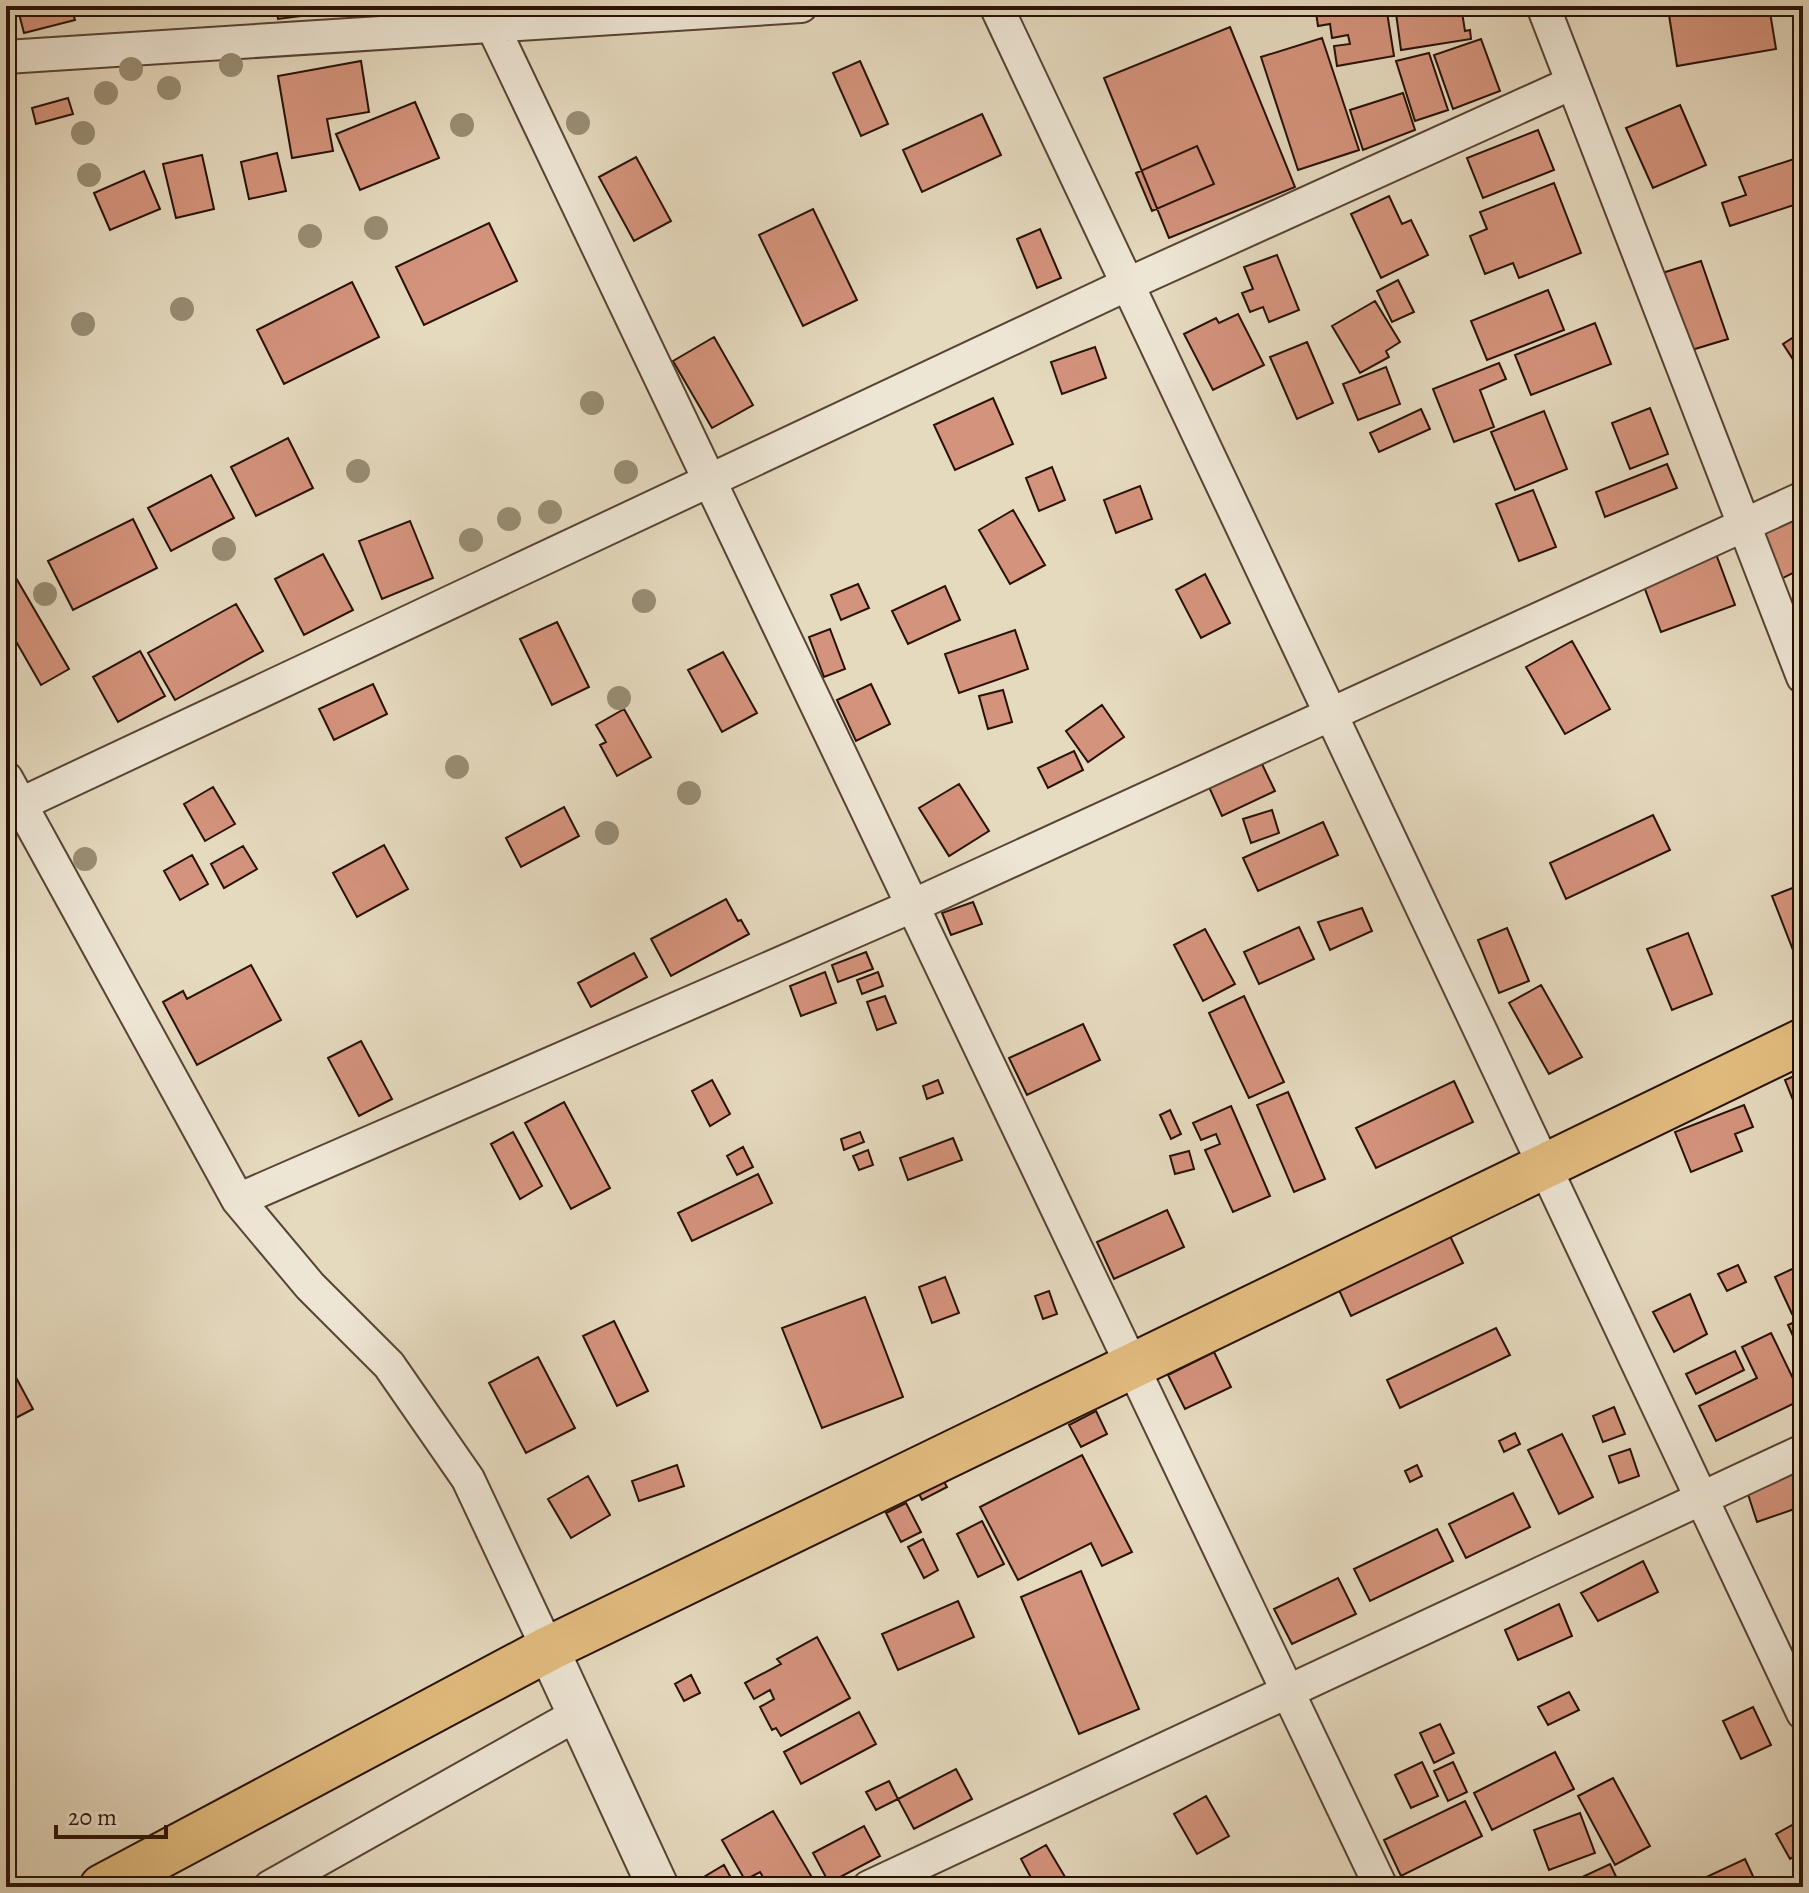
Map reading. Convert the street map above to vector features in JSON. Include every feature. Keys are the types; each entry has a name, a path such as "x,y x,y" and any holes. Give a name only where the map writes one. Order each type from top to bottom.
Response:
{"main road":[{"path":"102,1887 548,1649 1803,1041"}],"street":[{"path":"6,57 487,15 801,6"},
{"path":"996,6 1803,1713"},
{"path":"1543,6 1803,677"},
{"path":"487,15 1381,1887"},
{"path":"658,1887 468,1479 389,1365 310,1286 238,1200 11,798 709,481 1128,284 1572,83"},
{"path":"238,1200 912,906 1803,498"},
{"path":"869,1887 1803,1451"},
{"path":"270,1887 576,1715"}],"building":[{"path":"17,6 71,6 75,20 24,33"},
{"path":"276,6 301,6 302,16 278,19"},
{"path":"1315,6 1386,6 1394,56 1337,66 1334,46 1350,44 1348,35 1332,38 1330,24 1318,26"},
{"path":"1395,6 1461,6 1465,31 1470,30 1471,39 1401,50"},
{"path":"1727,6 1769,6 1776,49 1677,66 1669,15"},
{"path":"1230,27 1295,187 1169,238 1104,78"},
{"path":"1322,38 1359,150 1298,170 1261,57"},
{"path":"1481,39 1500,91 1453,109 1434,55"},
{"path":"1429,53 1448,110 1415,121 1396,61"},
{"path":"361,61 369,112 327,119 333,151 292,158 278,76"},
{"path":"860,61 888,124 861,136 833,73"},
{"path":"1403,93 1415,130 1363,150 1350,110"},
{"path":"68,98 73,114 36,124 32,108"},
{"path":"415,102 439,158 360,190 336,134"},
{"path":"1680,105 1706,165 1653,188 1626,128"},
{"path":"982,114 1001,155 922,192 903,150"},
{"path":"1538,130 1554,170 1483,198 1467,158"},
{"path":"1197,146 1214,184 1152,211 1136,173"},
{"path":"277,153 286,191 249,199 241,162"},
{"path":"202,155 214,209 176,218 163,164"},
{"path":"636,157 671,221 634,241 599,177"},
{"path":"1800,157 1803,202 1730,226 1722,203 1746,195 1739,177"},
{"path":"144,171 160,209 110,230 94,193"},
{"path":"1554,183 1581,253 1519,278 1513,263 1485,274 1470,236 1487,229 1480,212"},
{"path":"1389,196 1402,224 1411,220 1428,255 1381,278 1351,214"},
{"path":"813,209 857,300 803,326 759,235"},
{"path":"489,223 517,281 424,325 396,267"},
{"path":"1040,229 1061,278 1037,288 1017,239"},
{"path":"1277,255 1299,310 1269,322 1263,307 1250,312 1242,293 1253,289 1244,267"},
{"path":"1701,261 1728,339 1685,352 1659,274"},
{"path":"1398,280 1414,312 1392,322 1377,291"},
{"path":"352,282 379,337 284,384 257,330"},
{"path":"1548,290 1564,330 1487,360 1471,321"},
{"path":"1375,301 1400,342 1386,351 1389,357 1360,373 1332,326"},
{"path":"1238,314 1264,365 1213,390 1184,334 1216,318 1219,323"},
{"path":"1595,323 1611,364 1531,395 1515,355"},
{"path":"1803,331 1803,368 1800,370 1783,344"},
{"path":"714,337 753,405 712,428 673,361"},
{"path":"1307,342 1333,403 1297,419 1270,357"},
{"path":"1095,347 1106,378 1062,394 1051,362"},
{"path":"1499,363 1506,379 1480,390 1494,427 1454,442 1433,389"},
{"path":"1386,367 1400,404 1358,420 1343,384"},
{"path":"993,398 1013,444 955,470 934,425"},
{"path":"1650,408 1668,454 1630,469 1612,423"},
{"path":"1421,409 1430,429 1379,452 1370,433"},
{"path":"1544,411 1567,469 1515,490 1491,432"},
{"path":"288,438 313,488 256,516 231,467"},
{"path":"1667,464 1677,488 1605,517 1596,492"},
{"path":"1052,467 1065,500 1039,511 1026,478"},
{"path":"211,475 234,518 171,551 148,508"},
{"path":"1140,486 1152,519 1116,533 1104,500"},
{"path":"1533,490 1556,547 1519,561 1496,504"},
{"path":"1794,505 1803,524 1803,568 1777,581 1750,525"},
{"path":"1013,510 1045,565 1010,584 979,530"},
{"path":"133,519 157,568 73,610 48,561"},
{"path":"410,521 433,578 382,599 359,541"},
{"path":"323,554 353,610 304,635 275,579"},
{"path":"1716,554 1735,605 1661,632 1642,581"},
{"path":"1205,574 1230,623 1201,638 1176,590"},
{"path":"16,578 69,669 41,685 6,624 6,584"},
{"path":"858,584 869,608 841,620 831,595"},
{"path":"945,586 960,620 908,644 892,611"},
{"path":"236,604 263,651 175,700 148,653"},
{"path":"557,622 589,687 552,705 520,639"},
{"path":"830,629 845,669 824,677 809,637"},
{"path":"1015,630 1028,669 959,693 945,654"},
{"path":"1572,641 1610,709 1565,734 1526,667"},
{"path":"140,651 165,696 118,722 93,677"},
{"path":"723,652 757,713 722,732 688,670"},
{"path":"373,684 387,714 334,740 319,709"},
{"path":"871,684 890,724 856,741 837,700"},
{"path":"1003,690 1012,722 988,729 979,696"},
{"path":"1102,705 1124,737 1088,762 1066,731"},
{"path":"624,709 651,757 617,776 600,745 606,742 596,725"},
{"path":"1074,751 1083,770 1048,788 1038,768"},
{"path":"1261,762 1275,791 1222,816 1209,787"},
{"path":"959,784 989,831 949,856 919,808"},
{"path":"213,787 235,824 205,841 184,804"},
{"path":"564,807 579,836 521,867 506,838"},
{"path":"1272,810 1279,833 1251,843 1243,819"},
{"path":"1653,815 1670,850 1566,899 1550,863"},
{"path":"1323,822 1338,855 1258,891 1243,858"},
{"path":"384,845 408,889 357,917 333,873"},
{"path":"243,846 257,869 224,888 211,864"},
{"path":"192,855 208,884 180,900 164,871"},
{"path":"1803,884 1803,946 1793,950 1772,896"},
{"path":"726,899 749,934 671,976 651,939"},
{"path":"973,902 982,924 951,935 942,913"},
{"path":"1362,908 1372,931 1330,950 1318,922"},
{"path":"1299,927 1314,959 1259,984 1244,952"},
{"path":"1507,928 1529,981 1499,993 1478,940"},
{"path":"1205,929 1235,984 1203,1001 1174,945"},
{"path":"1688,933 1712,994 1672,1010 1647,949"},
{"path":"866,952 873,969 838,982 832,965"},
{"path":"634,953 647,977 591,1007 578,983"},
{"path":"251,965 281,1020 197,1065 163,1002 183,991 187,999"},
{"path":"825,972 836,1003 801,1016 790,986"},
{"path":"878,972 883,986 862,994 857,980"},
{"path":"1541,985 1582,1057 1549,1074 1509,1003"},
{"path":"885,996 896,1023 877,1030 867,1002"},
{"path":"1244,996 1284,1082 1249,1098 1209,1013"},
{"path":"1083,1024 1100,1060 1027,1095 1009,1058"},
{"path":"361,1041 392,1099 359,1116 328,1058"},
{"path":"1803,1072 1803,1125 1785,1080"},
{"path":"712,1080 730,1114 710,1126 692,1091"},
{"path":"938,1080 943,1093 927,1099 923,1086"},
{"path":"1454,1081 1473,1122 1376,1168 1356,1128"},
{"path":"1288,1092 1325,1179 1294,1192 1257,1105"},
{"path":"564,1102 610,1188 571,1209 525,1123"},
{"path":"1744,1105 1753,1127 1735,1134 1742,1151 1691,1172 1675,1132"},
{"path":"1231,1106 1270,1196 1233,1212 1205,1150 1220,1144 1216,1134 1201,1140 1193,1123"},
{"path":"1170,1110 1181,1134 1171,1139 1160,1115"},
{"path":"513,1132 542,1186 520,1199 491,1144"},
{"path":"860,1132 864,1142 844,1150 841,1139"},
{"path":"953,1138 962,1160 908,1180 900,1158"},
{"path":"743,1147 753,1167 737,1175 727,1156"},
{"path":"868,1150 873,1165 859,1170 853,1156"},
{"path":"1189,1151 1194,1169 1175,1174 1170,1156"},
{"path":"758,1174 772,1203 692,1241 678,1213"},
{"path":"1167,1210 1184,1247 1114,1279 1097,1242"},
{"path":"1450,1236 1463,1263 1351,1316 1339,1290"},
{"path":"1803,1264 1803,1309 1792,1314 1775,1277"},
{"path":"1738,1265 1746,1282 1727,1291 1718,1274"},
{"path":"945,1277 959,1313 932,1323 919,1287"},
{"path":"1049,1291 1057,1314 1043,1319 1035,1296"},
{"path":"1690,1294 1707,1334 1674,1352 1653,1312"},
{"path":"865,1297 903,1397 822,1428 782,1328"},
{"path":"1803,1318 1803,1358 1788,1325"},
{"path":"614,1321 648,1391 617,1406 583,1336"},
{"path":"1496,1328 1510,1355 1400,1408 1387,1380"},
{"path":"1771,1333 1803,1399 1716,1441 1699,1406 1757,1378 1742,1347"},
{"path":"1735,1351 1744,1370 1696,1394 1686,1374"},
{"path":"1214,1352 1231,1387 1185,1409 1168,1375"},
{"path":"538,1357 575,1428 526,1453 489,1383"},
{"path":"6,1359 33,1409 6,1423"},
{"path":"1614,1407 1625,1434 1603,1442 1593,1416"},
{"path":"1096,1411 1107,1434 1081,1447 1069,1425"},
{"path":"1515,1433 1520,1444 1504,1452 1499,1441"},
{"path":"1562,1434 1593,1497 1559,1514 1528,1450"},
{"path":"1630,1449 1639,1476 1619,1483 1609,1456"},
{"path":"1082,1455 1132,1552 1102,1566 1091,1543 1018,1580 980,1507"},
{"path":"677,1465 684,1486 639,1501 632,1481"},
{"path":"1417,1465 1422,1476 1410,1482 1405,1471"},
{"path":"1803,1466 1803,1506 1757,1522 1745,1485"},
{"path":"588,1476 610,1515 571,1538 548,1499"},
{"path":"941,1476 947,1487 922,1500 916,1488"},
{"path":"1513,1493 1530,1527 1466,1558 1449,1524"},
{"path":"906,1503 921,1532 901,1542 886,1513"},
{"path":"982,1521 1004,1564 978,1577 957,1534"},
{"path":"1437,1529 1453,1561 1370,1601 1354,1569"},
{"path":"923,1539 938,1570 924,1578 908,1547"},
{"path":"1643,1561 1658,1592 1598,1621 1581,1593"},
{"path":"1081,1571 1139,1709 1079,1734 1021,1597"},
{"path":"1338,1578 1356,1614 1292,1644 1274,1609"},
{"path":"958,1601 974,1637 898,1670 882,1634"},
{"path":"1559,1604 1572,1636 1518,1660 1505,1630"},
{"path":"817,1637 850,1698 781,1736 776,1728 772,1730 760,1707 774,1699 770,1690 754,1699 745,1683 781,1664 777,1659"},
{"path":"691,1675 700,1693 684,1701 675,1684"},
{"path":"1569,1692 1579,1710 1548,1725 1538,1707"},
{"path":"1753,1707 1771,1745 1741,1759 1723,1721"},
{"path":"859,1712 876,1744 801,1784 784,1752"},
{"path":"1440,1724 1454,1753 1434,1763 1420,1733"},
{"path":"1555,1752 1574,1789 1492,1830 1474,1793"},
{"path":"1422,1762 1438,1796 1411,1808 1395,1775"},
{"path":"1453,1762 1467,1792 1448,1801 1434,1771"},
{"path":"956,1769 972,1799 914,1829 898,1799"},
{"path":"1613,1778 1650,1846 1615,1865 1578,1796"},
{"path":"889,1781 898,1799 876,1810 866,1792"},
{"path":"1206,1796 1229,1836 1197,1854 1174,1814"},
{"path":"1465,1801 1482,1836 1401,1876 1384,1840"},
{"path":"773,1811 817,1886 763,1887 767,1884 760,1872 745,1880 722,1840"},
{"path":"1580,1813 1595,1853 1549,1870 1534,1830"},
{"path":"1803,1819 1803,1852 1790,1859 1776,1834"},
{"path":"864,1826 880,1856 829,1883 813,1853"},
{"path":"1046,1845 1071,1887 1036,1887 1021,1859"},
{"path":"1745,1859 1758,1887 1685,1887"},
{"path":"1610,1864 1621,1887 1582,1887 1578,1879"},
{"path":"724,1865 736,1887 701,1887 697,1881"}]}
